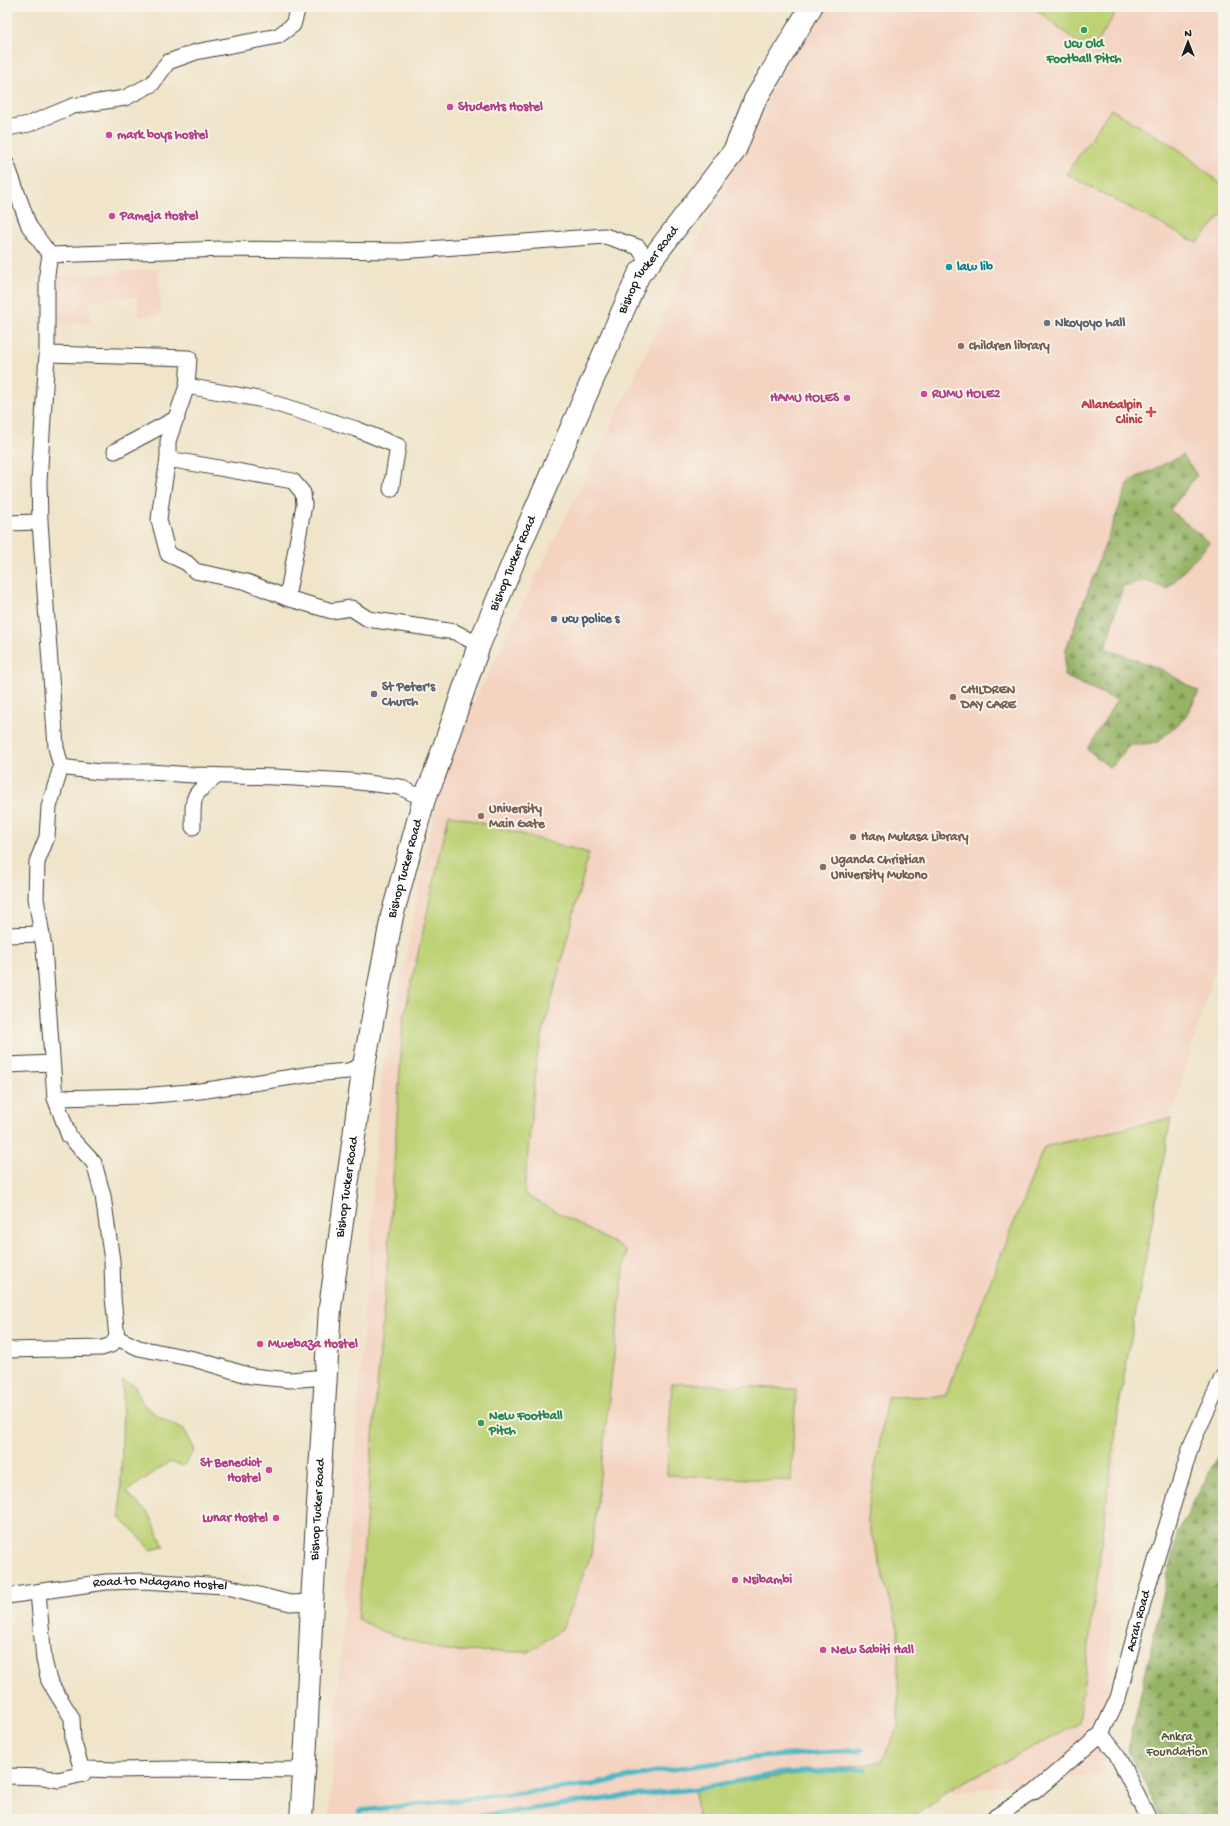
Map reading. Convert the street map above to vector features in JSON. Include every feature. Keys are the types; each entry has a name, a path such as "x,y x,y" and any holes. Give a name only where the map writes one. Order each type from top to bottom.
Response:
{"main road":[{"name":"Bishop Tucker Road","path":"301,1819 305,1770 312,1602 330,1308 364,1065 392,916 424,799 434,776 479,645 524,536 639,274 650,263 734,150 755,100 811,7"}],"street":[{"path":"7,128 29,124 73,106 125,98 152,84 168,62 196,52 278,36 293,25 298,7"},
{"path":"7,165 29,226 50,255 47,274 47,354 39,482 40,522 56,747 61,767 48,807 47,837 37,862 36,898 42,934 55,1098 69,1136 94,1163 103,1196 112,1261 113,1297 118,1338"},
{"path":"50,255 223,249 401,250 604,236 638,247 650,263"},
{"path":"47,354 189,358 187,386 168,441 168,459 159,520 168,554 187,563 195,571 247,582 287,598 332,611 351,608 368,619 411,627 455,632 479,645"},
{"path":"187,386 264,400 356,429 398,446 391,489"},
{"path":"115,451 177,418"},
{"path":"168,459 293,481 302,493 304,505 287,598"},
{"path":"7,523 40,522"},
{"path":"61,767 99,772 150,772 350,781 400,787 424,799"},
{"path":"193,827 193,798 201,788 217,776"},
{"path":"7,935 42,934"},
{"path":"7,1065 52,1063"},
{"path":"55,1098 142,1096 200,1091 312,1074 348,1071 364,1065"},
{"path":"118,1338 139,1348 194,1359 269,1379 290,1380 325,1376"},
{"path":"7,1350 102,1348 111,1345 118,1338"},
{"name":"Acrah Road","path":"992,1819 1034,1792 1101,1734 1118,1698 1143,1603 1192,1443 1223,1376"},
{"name":"Road to Ndagano Hostel","path":"7,1596 106,1582 174,1582 224,1586 290,1603 312,1602"},
{"path":"38,1592 44,1660 49,1681 72,1718 73,1740 83,1774"},
{"path":"1101,1734 1116,1753 1149,1819"},
{"path":"7,1776 42,1777 58,1780 83,1774 87,1769 305,1770"}],"shaded area":[{"name":"Uganda Christian University Mukono","path":"819,7 1223,7 1223,941 1171,1118 1119,1405 1105,1774 943,1793 910,1819 329,1819 381,1080 438,794 445,766 476,698 628,391 757,112"},
{"path":"158,269 162,315 138,317 137,297 90,301 91,323 60,325 56,276"}],"green space":[{"name":"Ucu Old Football Pitch","path":"1033,7 1119,7 1091,53"},
{"path":"1111,109 1180,150 1223,186 1223,213 1197,243 1066,174"},
{"path":"1183,455 1197,475 1170,510 1210,543 1167,589 1145,581 1123,586 1105,648 1163,670 1199,692 1184,719 1158,742 1129,746 1110,768 1087,749 1117,700 1064,676 1066,649 1129,481"},
{"path":"449,814 589,853 537,1057 524,1194 626,1250 591,1555 562,1629 529,1652 445,1651 384,1632 358,1619 389,1242 403,1021"},
{"path":"1171,1118 1119,1405 1079,1723 943,1793 934,1803 909,1819 697,1819 695,1789 881,1762 898,1728 898,1629 867,1518 887,1397 945,1396 1044,1147"},
{"path":"122,1380 135,1386 141,1402 159,1417 185,1431 195,1450 183,1466 169,1462 126,1492 150,1515 164,1547 150,1550 137,1534 120,1518 123,1398"},
{"path":"672,1383 796,1389 791,1481 667,1475"},
{"name":"Ankra Foundation","path":"1223,1446 1223,1819 1162,1819 1128,1750 1177,1534"}],"waterway":[{"path":"359,1811 591,1785 665,1770 760,1757 862,1750"},
{"path":"458,1819 612,1798 695,1789 782,1773 865,1769"}],"place":[{"name":"Ucu Old Football Pitch","path":"1084,30"},
{"name":"Students Hostel","path":"450,107"},
{"name":"mark boys hostel","path":"109,135"},
{"name":"Pameja Hostel","path":"112,216"},
{"name":"law lib","path":"949,267"},
{"name":"Nkoyoyo hall","path":"1047,323"},
{"name":"children library","path":"961,346"},
{"name":"RUMU HOLE2","path":"924,394"},
{"name":"HAMU HOLES","path":"847,398"},
{"name":"AllanGalpin Clinic","path":"1151,412"},
{"name":"ucu police s","path":"554,619"},
{"name":"St Peter's Church","path":"374,694"},
{"name":"CHILDREN DAY CARE","path":"953,697"},
{"name":"University Main Gate","path":"481,816"},
{"name":"Ham Mukasa Library","path":"853,837"},
{"name":"Uganda Christian University Mukono","path":"823,867"},
{"name":"Mwebaza Hostel","path":"260,1344"},
{"name":"New Football Pitch","path":"481,1423"},
{"name":"St Benedict Hostel","path":"269,1470"},
{"name":"Lunar Hostel","path":"276,1518"},
{"name":"Nsibambi","path":"735,1580"},
{"name":"New Sabiti Hall","path":"823,1650"}]}
